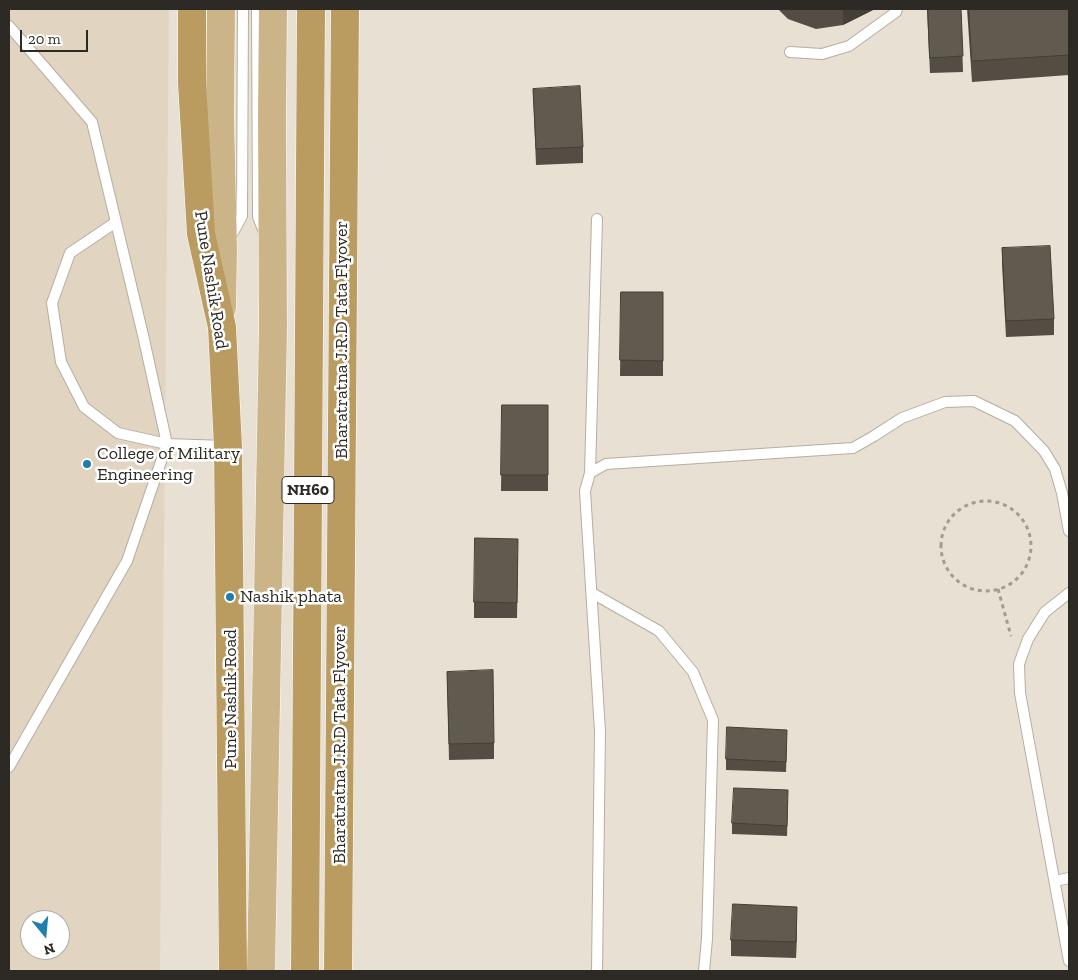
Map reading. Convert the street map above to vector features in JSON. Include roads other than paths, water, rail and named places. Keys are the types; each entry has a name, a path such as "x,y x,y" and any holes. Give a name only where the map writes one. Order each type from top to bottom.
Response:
{"highway":[{"name":"Pune Nashik Road","path":"192,9 192,83 201,234 222,327 228,446 233,971"},
{"name":"NH60","path":"305,971 311,9"},
{"name":"Bharatratna J.R.D Tata Flyover","path":"338,971 345,9"}],"main road":[{"path":"221,9 220,114 224,250 222,327"},
{"path":"261,971 273,328 272,9"}],"lane":[{"path":"224,250 242,216 243,9"},
{"path":"257,9 258,217 273,254"},
{"path":"790,52 822,54 848,46 896,12 897,9"},
{"path":"9,26 92,122 167,444 126,561 9,767"},
{"path":"597,219 590,473 585,490 600,731 597,971"},
{"path":"116,222 70,253 52,303 61,362 84,407 118,433 167,444 228,446"},
{"path":"590,473 606,464 852,448 902,418 945,402 974,401 1015,421 1044,451 1055,469 1062,493 1069,531"},
{"path":"592,593 659,632 693,672 713,720 704,971"},
{"path":"1069,593 1044,612 1028,639 1019,664 1020,692 1069,961"},
{"path":"1055,881 1069,878"}],"place":[{"name":"College of Military Engineering","path":"87,464"},
{"name":"Nashik phata","path":"230,597"}]}
